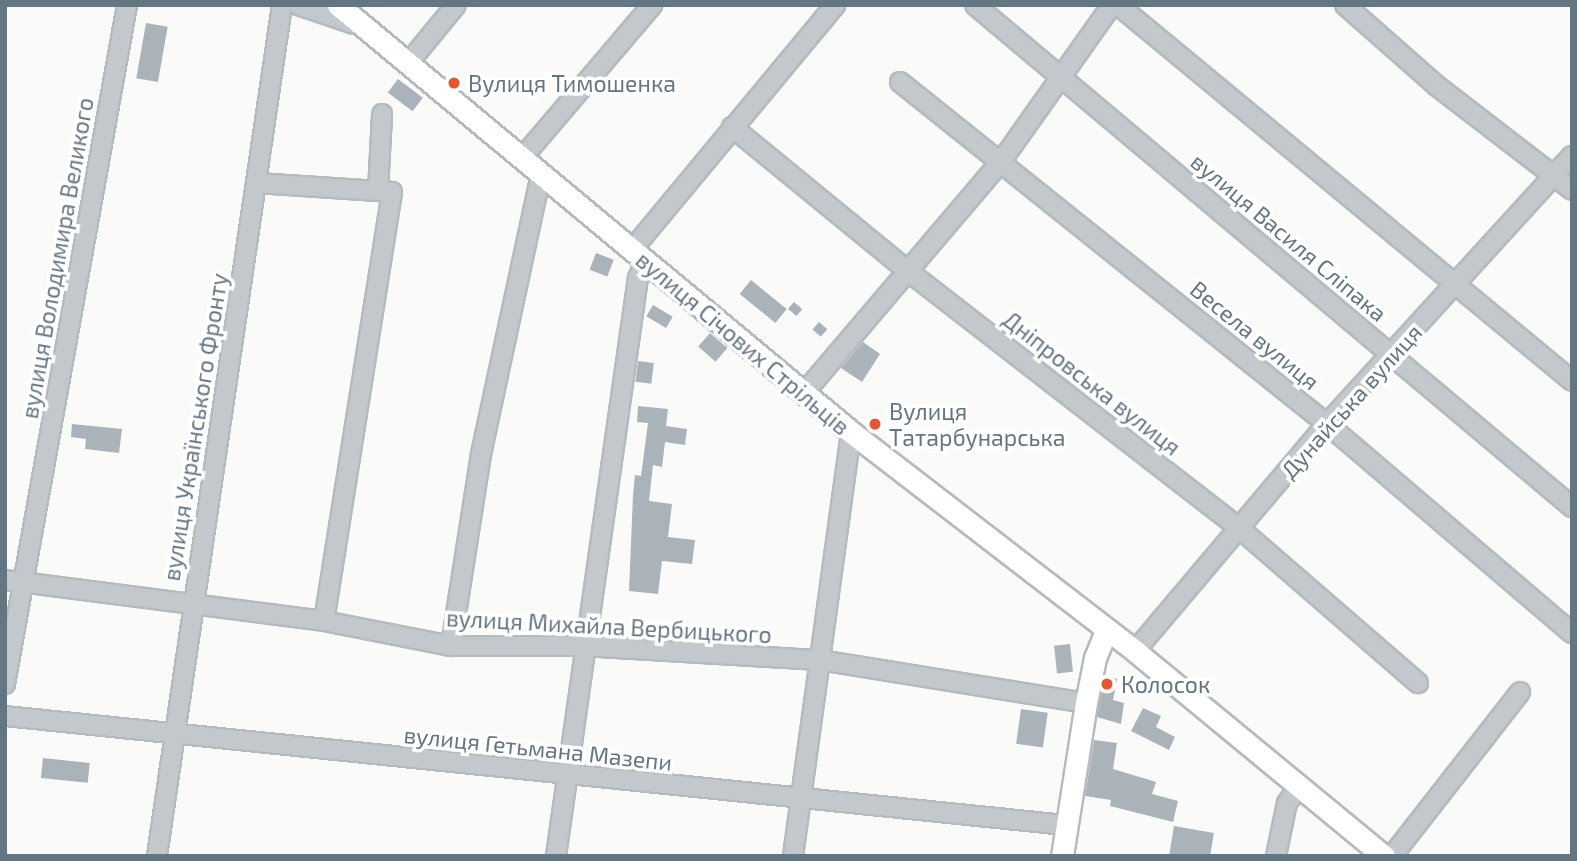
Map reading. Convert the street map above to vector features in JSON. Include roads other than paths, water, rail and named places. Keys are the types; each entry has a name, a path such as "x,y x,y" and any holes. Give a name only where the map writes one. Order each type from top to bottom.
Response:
{"main road":[{"name":"вулиця Січових Стрільців","path":"343,7 367,31 410,61 638,257 851,432 1135,651 1298,788 1384,856"},
{"path":"1062,856 1086,703 1095,658 1107,629"}],"street":[{"name":"вулиця Володимира Великого","path":"5,684 127,5"},
{"name":"вулиця Українського Фронту","path":"157,856 173,732 258,183 282,5"},
{"path":"298,5 340,16 367,31"},
{"path":"410,61 456,5"},
{"path":"522,158 652,5"},
{"path":"556,856 582,646 638,278 638,257 732,127 835,5"},
{"name":"вулиця Василя Сліпака","path":"975,5 1572,507"},
{"path":"804,393 1000,163 1059,76 1112,5"},
{"path":"1118,5 1572,381"},
{"path":"1345,5 1437,86 1572,190"},
{"name":"Весела вулиця","path":"900,82 1327,424 1572,634"},
{"path":"378,191 382,114"},
{"name":"Дніпровська вулиця","path":"732,127 909,272 1239,528 1418,683"},
{"name":"Дунайська вулиця","path":"1135,651 1327,424 1556,177 1572,156"},
{"path":"451,646 481,454 541,175"},
{"path":"258,183 392,192 385,259 324,621"},
{"path":"793,856 851,432"},
{"name":"вулиця Михайла Вербицького","path":"5,580 324,621 451,646 582,646 820,660 1086,703"},
{"path":"1392,856 1520,692"},
{"name":"вулиця Гетьмана Мазепи","path":"5,716 1066,825"},
{"path":"1276,856 1287,803 1298,788"}],"place":[{"name":"Вулиця Тимошенка","path":"454,83"},
{"name":"Вулиця Татарбунарська","path":"875,424"},
{"name":"Колосок","path":"1107,684"}]}
